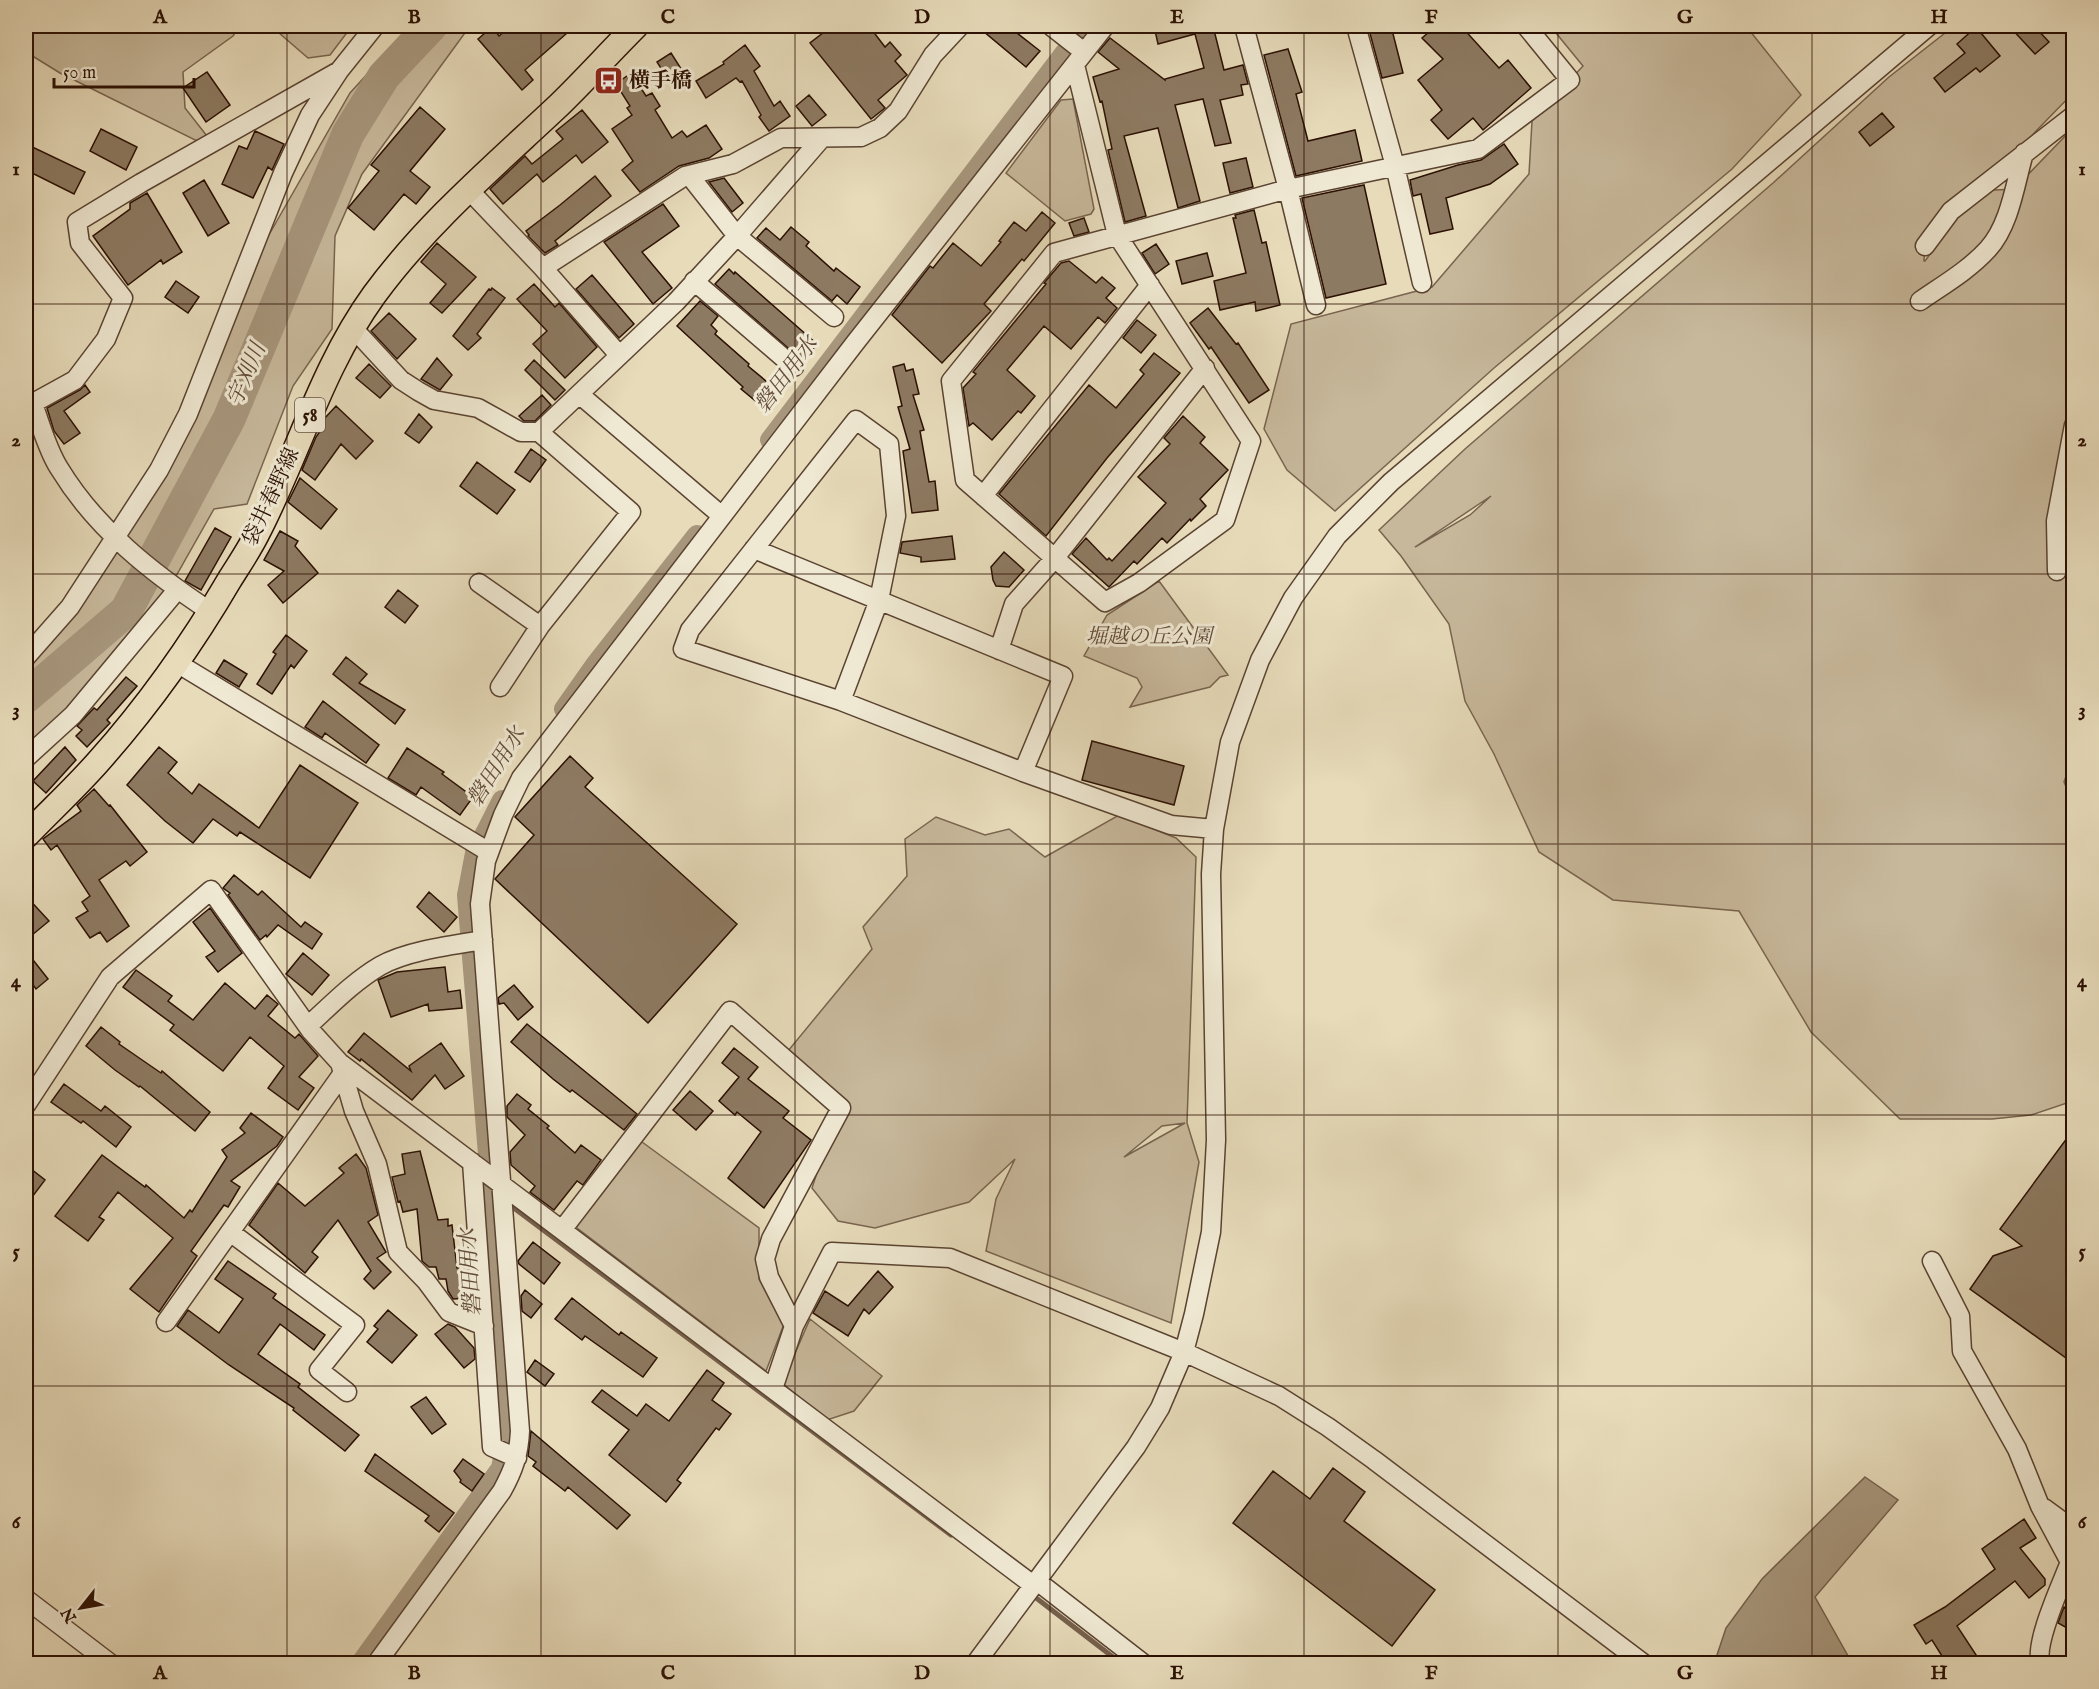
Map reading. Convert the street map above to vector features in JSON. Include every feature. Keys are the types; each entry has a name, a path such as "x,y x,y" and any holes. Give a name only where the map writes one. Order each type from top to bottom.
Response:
{"main road":[{"name":"袋井春野線","path":"26,836 96,764 144,708 211,612 259,531 324,382 352,328 374,295 413,246 468,189 559,105 636,26"}],"street":[{"path":"26,657 70,607 118,542 159,470 188,414 283,173 310,115 339,71 375,26"},
{"path":"543,268 684,176 733,164 781,138 861,137 880,128 898,111 933,55 960,26"},
{"path":"1051,26 1076,51 1117,235 1251,441 1225,520 1139,583 1105,602 965,480 951,381 1054,253 1117,235 1288,189 1478,149 1570,80 1526,26"},
{"path":"376,1664 502,1491 515,1468 517,1458 520,1431 480,903 486,861 503,815 521,778 1076,51 1105,26"},
{"path":"1244,26 1288,189 1316,305"},
{"path":"1356,26 1395,166 1422,284"},
{"path":"975,1664 1136,1447 1160,1408 1184,1352 1211,1232 1216,1140 1211,874 1214,829 1230,742 1260,660 1293,598 1337,536 1391,482 1929,26"},
{"path":"211,612 177,590 118,542 89,511 58,467 29,406 75,380 106,339 123,298 80,243 77,222 141,183 339,71"},
{"path":"1925,246 1951,211 2073,115"},
{"path":"538,432 694,281 737,236 821,139"},
{"path":"1920,301 1973,263 1989,248 2004,223 2024,153"},
{"path":"689,175 737,236 834,317"},
{"path":"468,189 543,268 619,355"},
{"path":"694,281 794,368"},
{"path":"983,496 1150,285"},
{"path":"352,328 401,380 434,400 478,408 521,432 538,432 631,512 540,626 500,687"},
{"path":"999,650 1014,604 1054,559 1205,368"},
{"path":"579,394 722,516"},
{"path":"841,701 879,600 896,516 889,444 856,420 690,630 683,649 841,701 1023,772 1171,825 1214,829"},
{"path":"2056,571 2056,520 2073,425"},
{"path":"754,549 1063,676 1023,772"},
{"path":"479,583 540,626"},
{"path":"26,758 73,715 177,590"},
{"path":"177,663 489,852"},
{"path":"26,1105 110,977 212,890 308,1026 342,1068 472,1161 773,1389 1144,1664"},
{"path":"308,1026 357,981 382,965 426,950 483,940"},
{"path":"562,1230 730,1011 841,1108 771,1239 765,1259 769,1277 794,1326"},
{"path":"166,1322 342,1068"},
{"path":"342,1068 354,1111 377,1164 399,1252 426,1281 449,1312 484,1326"},
{"path":"472,1161 492,1447 517,1458"},
{"path":"230,1232 355,1325 319,1370 347,1392"},
{"path":"773,1389 794,1326 832,1252 950,1258 1184,1352 1279,1396 1328,1426 1644,1664"},
{"path":"1932,1262 1960,1316 1962,1350 2017,1449 2040,1506 2070,1562 2041,1639 2038,1657 2041,1664"},
{"path":"2040,1506 2073,1530"},
{"path":"26,1599 111,1664"}],"green space":[{"path":"26,26 240,26 233,36 183,72 185,108 207,136 197,141 60,73 26,52"},
{"path":"271,26 352,26 330,55 308,58"},
{"path":"411,26 470,26 362,174 335,236 332,329 293,386 247,504 214,509 167,592 79,702 26,756 26,664 161,482 266,240 350,93"},
{"path":"1563,26 1746,26 1801,95 1732,169 1494,368 1335,511 1287,470 1264,429 1291,324 1432,287 1529,174 1532,121 1583,66 1556,33"},
{"path":"1954,26 2073,26 2073,93 1978,191 2014,189 2073,128 2074,754 2064,782 2074,805 2073,1101 2031,1115 1992,1119 1900,1119 1811,1032 1739,911 1613,900 1539,852 1494,754 1465,701 1449,624 1401,556 1379,530 1465,449 1773,183 1889,77","holes":["1965,206 1925,261 1924,261 1925,246","1491,496 1470,515 1415,547"]},
{"path":"1073,99 1094,209 1091,214 1065,221 1006,173 1061,100"},
{"name":"堀越の丘公園","path":"1159,581 1228,675 1220,677 1210,687 1130,707 1142,687 1137,678 1084,656 1107,615"},
{"path":"1119,815 1176,838 1196,857 1187,1123 1199,1162 1171,1323 986,1251 996,1199 1015,1159 969,1202 875,1228 838,1221 812,1188 841,1099 783,1057 872,949 863,927 907,876 905,839 936,817 985,835 1009,829 1045,857","holes":["1185,1123 1124,1157 1162,1126"]},
{"path":"638,1139 759,1228 759,1279 784,1324 766,1371 573,1225"},
{"path":"810,1319 882,1376 854,1411 827,1420 782,1383"}],"shaded area":[{"path":"1865,1477 1898,1500 1815,1597 1852,1663 1728,1663 1717,1655 1726,1628 1762,1579"}],"building":[{"path":"511,26 575,26 525,70 533,80 522,90 478,39 492,27 499,36"},
{"path":"832,26 869,26 885,47 890,42 901,55 895,61 907,75 878,100 885,108 871,119 810,43"},
{"path":"977,26 1008,26 1040,51 1026,67"},
{"path":"1154,26 1213,26 1224,70 1243,65 1248,84 1241,85 1243,95 1220,100 1231,143 1215,146 1203,99 1175,105 1200,201 1178,208 1158,128 1124,136 1146,216 1125,222 1108,150 1112,149 1102,101 1100,102 1093,77 1119,69 1098,52 1110,38 1165,80 1204,68 1195,34 1158,44"},
{"path":"1368,26 1391,26 1403,73 1382,78"},
{"path":"1436,26 1461,26 1499,68 1508,60 1531,88 1483,130 1473,118 1448,139 1431,120 1442,110 1418,80 1443,59 1422,38"},
{"path":"2009,26 2034,26 2049,42 2035,54"},
{"path":"1976,27 2000,56 1980,72 1976,68 1945,92 1934,78 1965,53 1957,44"},
{"path":"745,45 760,66 754,71 774,106 780,101 790,116 769,131 759,117 761,115 742,81 736,78 706,98 696,81 724,64 723,62"},
{"path":"1288,49 1302,92 1296,94 1308,141 1355,130 1362,161 1296,176 1264,55"},
{"path":"671,53 685,75 671,84 657,62"},
{"path":"207,72 230,105 206,122 183,88"},
{"path":"631,73 646,96 652,93 660,106 655,110 672,138 682,131 687,137 706,125 722,149 709,158 679,166 640,192 622,170 633,161 612,129 632,115 627,108 630,106 616,84"},
{"path":"809,95 826,115 812,126 796,106"},
{"path":"420,107 445,129 410,171 430,187 416,204 404,194 374,230 348,208 379,171 371,165"},
{"path":"582,110 608,142 582,163 576,155 543,182 537,174 503,204 490,189 525,156 532,164 563,139 556,131"},
{"path":"1882,113 1894,127 1870,146 1859,132"},
{"path":"101,129 137,147 126,170 90,151"},
{"path":"255,131 284,144 272,170 268,167 253,198 222,184 239,146 247,149"},
{"path":"26,144 85,172 74,194 26,170"},
{"path":"1504,144 1518,164 1490,184 1446,198 1453,229 1430,234 1421,194 1413,196 1410,180 1481,160"},
{"path":"1246,158 1253,187 1230,193 1223,163"},
{"path":"595,176 611,196 555,241 558,245 545,253 526,231"},
{"path":"724,178 743,203 732,212 709,182"},
{"path":"204,180 229,223 208,236 183,193"},
{"path":"1364,185 1386,284 1326,298 1302,198"},
{"path":"147,193 182,252 163,264 161,260 128,285 93,236 130,209 130,203"},
{"path":"663,204 679,226 642,252 672,288 653,304 604,242"},
{"path":"1254,210 1262,243 1266,242 1280,305 1256,311 1255,302 1220,310 1214,281 1246,273 1233,218 1236,218 1235,215"},
{"path":"1042,212 1055,223 984,304 991,311 942,363 892,315 930,266 933,268 953,243 981,266 1014,222 1026,231"},
{"path":"1084,218 1089,232 1074,236 1069,223"},
{"path":"791,227 809,242 806,246 834,271 836,268 860,287 847,304 837,295 832,301 757,238 766,228 780,240"},
{"path":"437,243 476,277 442,313 430,303 446,284 421,262"},
{"path":"1156,244 1169,264 1155,274 1142,253"},
{"path":"1207,253 1213,276 1182,284 1176,261"},
{"path":"1069,261 1096,283 1102,277 1115,288 1106,298 1117,308 1105,323 1098,317 1071,349 1044,326 1007,370 1035,396 1021,413 1018,411 992,440 973,423 969,426 963,388 976,374 973,372 1046,284 1044,283 1061,263"},
{"path":"729,269 817,344 803,361 715,284"},
{"path":"592,275 634,324 619,338 576,289"},
{"path":"176,281 199,297 188,313 165,297"},
{"path":"534,284 555,307 559,303 597,347 565,378 533,344 547,331 517,299"},
{"path":"492,288 505,298 477,334 481,338 468,350 453,336"},
{"path":"700,301 718,316 711,325 717,331 715,334 778,391 764,408 741,389 743,387 677,326"},
{"path":"1208,308 1236,344 1238,343 1269,390 1249,403 1211,347 1209,349 1190,323"},
{"path":"389,313 416,339 397,359 371,331"},
{"path":"1137,320 1156,335 1141,353 1123,338"},
{"path":"1154,353 1180,373 1107,458 1046,536 999,494 1089,385 1116,408 1144,374 1140,370"},
{"path":"437,358 452,375 440,390 421,379"},
{"path":"534,360 565,390 555,400 525,370"},
{"path":"369,364 391,386 380,398 356,378"},
{"path":"904,364 906,371 913,369 919,394 913,395 924,430 920,431 929,482 935,481 938,510 912,513 903,451 910,449 898,407 902,406 893,367"},
{"path":"85,385 90,392 64,411 80,433 64,444 54,431 47,408"},
{"path":"542,395 551,405 535,421 524,421 519,416"},
{"path":"336,406 373,441 356,459 341,444 315,480 302,470 316,437 323,427 321,425 324,419"},
{"path":"419,414 432,427 419,443 405,433"},
{"path":"1183,416 1205,437 1200,443 1228,470 1200,499 1206,506 1191,521 1190,519 1167,543 1162,538 1137,564 1134,561 1109,587 1072,554 1086,538 1107,560 1109,558 1112,561 1166,503 1138,477 1170,444 1164,438"},
{"path":"531,449 546,460 530,482 515,472"},
{"path":"477,462 515,490 497,514 460,486"},
{"path":"300,478 337,509 321,529 288,502"},
{"path":"215,528 231,537 201,590 185,581"},
{"path":"280,531 298,541 295,546 318,573 283,603 268,585 284,571 264,560"},
{"path":"952,536 955,559 921,562 921,557 900,553 902,542"},
{"path":"1004,552 1024,570 1009,587 996,586 991,567"},
{"path":"398,590 418,606 405,623 385,607"},
{"path":"286,635 307,651 294,668 291,665 272,694 257,684 276,654 273,652"},
{"path":"346,657 367,674 359,683 405,710 395,724 333,674"},
{"path":"224,660 247,674 239,687 216,673"},
{"path":"126,677 137,686 107,720 110,723 87,747 76,736 82,730 77,726 94,708 97,710"},
{"path":"323,701 379,745 366,763 325,733 322,738 305,727"},
{"path":"1092,741 1184,766 1174,805 1082,780"},
{"path":"65,747 76,760 46,793 33,781"},
{"path":"159,747 177,762 168,773 192,794 199,784 259,828 300,765 358,803 310,878 240,832 237,836 213,819 193,843 165,821 127,785"},
{"path":"407,748 444,772 442,774 473,797 460,815 421,787 416,795 388,778"},
{"path":"570,756 593,778 585,787 737,924 648,1023 495,879 534,835 515,817"},
{"path":"94,789 110,805 147,852 130,866 126,861 99,880 129,926 107,942 100,932 90,938 76,918 88,911 82,902 90,896 57,845 51,850 43,839 81,811 77,805"},
{"path":"234,875 258,895 262,891 301,927 305,922 322,934 312,949 278,925 267,937 266,935 260,940 228,895 230,893 223,888"},
{"path":"429,892 457,917 444,932 417,907"},
{"path":"26,896 49,921 26,940"},
{"path":"210,908 242,953 218,972 206,957 215,951 193,922"},
{"path":"26,951 48,979 36,989 26,975"},
{"path":"303,953 329,975 312,995 286,974"},
{"path":"445,967 448,992 460,990 462,1008 429,1011 428,1004 391,1017 378,980 397,972"},
{"path":"136,970 172,996 168,1001 193,1020 225,983 255,1009 267,995 278,1004 268,1016 295,1038 299,1034 318,1056 299,1077 314,1088 298,1110 268,1088 284,1066 250,1037 223,1071 170,1030 174,1025 123,987"},
{"path":"514,985 533,1007 518,1020 504,1003 499,1004 498,998"},
{"path":"527,1024 637,1114 624,1130 572,1090 570,1092 553,1079 511,1042"},
{"path":"101,1027 120,1042 119,1044 161,1073 162,1071 210,1112 195,1131 86,1046"},
{"path":"364,1033 411,1071 409,1066 441,1043 464,1076 445,1089 435,1075 412,1100 361,1059 360,1061 348,1052"},
{"path":"734,1048 758,1067 748,1079 789,1111 783,1118 811,1140 764,1208 728,1178 761,1132 737,1112 735,1115 719,1101 739,1077 722,1063"},
{"path":"64,1084 101,1111 105,1106 131,1127 116,1147 83,1121 81,1123 51,1102"},
{"path":"690,1091 713,1111 696,1130 673,1110"},
{"path":"517,1094 531,1105 528,1109 549,1126 547,1128 575,1153 581,1145 601,1160 583,1185 577,1181 554,1210 530,1192 535,1186 511,1165 510,1152 525,1135 507,1117 507,1106"},
{"path":"251,1113 283,1137 277,1146 231,1181 240,1187 228,1207 224,1205 191,1251 197,1256 159,1312 130,1289 173,1238 118,1192 99,1217 104,1220 88,1241 55,1216 102,1155 145,1187 146,1185 184,1218 190,1210 192,1212 227,1157 222,1150 245,1133 240,1128"},
{"path":"2073,1130 2073,1363 1970,1289 1993,1256 2022,1246 2000,1229"},
{"path":"420,1151 438,1220 448,1219 448,1226 452,1225 457,1268 468,1267 470,1298 453,1299 448,1291 446,1279 439,1279 436,1267 429,1267 422,1261 417,1209 403,1212 400,1201 398,1202 392,1177 405,1174 402,1154"},
{"path":"356,1154 366,1168 378,1215 368,1222 386,1252 377,1258 391,1272 374,1289 364,1279 371,1271 338,1220 312,1252 318,1257 305,1273 249,1225 278,1183 305,1206 344,1173 339,1168"},
{"path":"26,1165 45,1180 26,1205"},
{"path":"533,1242 560,1263 544,1284 518,1261"},
{"path":"228,1261 276,1294 273,1298 325,1335 314,1350 280,1324 258,1354 300,1384 298,1387 359,1435 345,1451 293,1410 294,1408 229,1365 177,1326 188,1310 219,1333 243,1299 215,1279"},
{"path":"878,1271 893,1287 869,1314 864,1309 848,1336 813,1313 825,1291 848,1306"},
{"path":"525,1290 542,1304 531,1318 522,1311 521,1296"},
{"path":"572,1298 619,1335 621,1332 657,1358 643,1377 585,1336 582,1340 555,1319"},
{"path":"388,1310 417,1335 392,1363 367,1342 378,1329 374,1326"},
{"path":"448,1324 455,1327 474,1348 475,1359 464,1368 435,1334"},
{"path":"535,1360 554,1374 545,1386 527,1372"},
{"path":"707,1370 724,1383 712,1400 731,1414 719,1430 716,1428 677,1480 681,1483 666,1502 609,1455 629,1430 592,1402 602,1390 637,1416 646,1404 669,1421"},
{"path":"426,1397 446,1424 432,1434 411,1407"},
{"path":"531,1431 630,1515 617,1529 568,1487 565,1491 533,1466 536,1462 528,1456"},
{"path":"375,1454 454,1513 439,1532 425,1521 429,1516 365,1471"},
{"path":"463,1459 484,1474 472,1491 460,1482 461,1480 454,1471"},
{"path":"1333,1468 1365,1492 1344,1521 1435,1590 1392,1646 1233,1523 1273,1471 1310,1499"},
{"path":"2024,1519 2036,1538 2020,1548 2045,1579 2045,1585 2029,1598 2015,1581 1957,1626 1982,1664 1947,1664 1932,1640 1926,1644 1914,1625 1945,1607 1995,1569 1982,1549"},
{"path":"2064,1607 2073,1612 2067,1628 2058,1623"}],"waterway":[{"name":"宇刈川","path":"26,697 126,611 229,419 348,134 384,76 431,26"},
{"name":"磐田用水","path":"770,440 1085,26"},
{"name":"磐田用水","path":"564,709 595,665 697,535"},
{"name":"磐田用水","path":"360,1664 501,1468 507,1438 491,1191 467,895 475,853 502,800"},
{"path":"507,1203 951,1535"},
{"path":"1031,1594 1122,1664"}],"place":[{"name":"横手橋","path":"608,81"}]}
